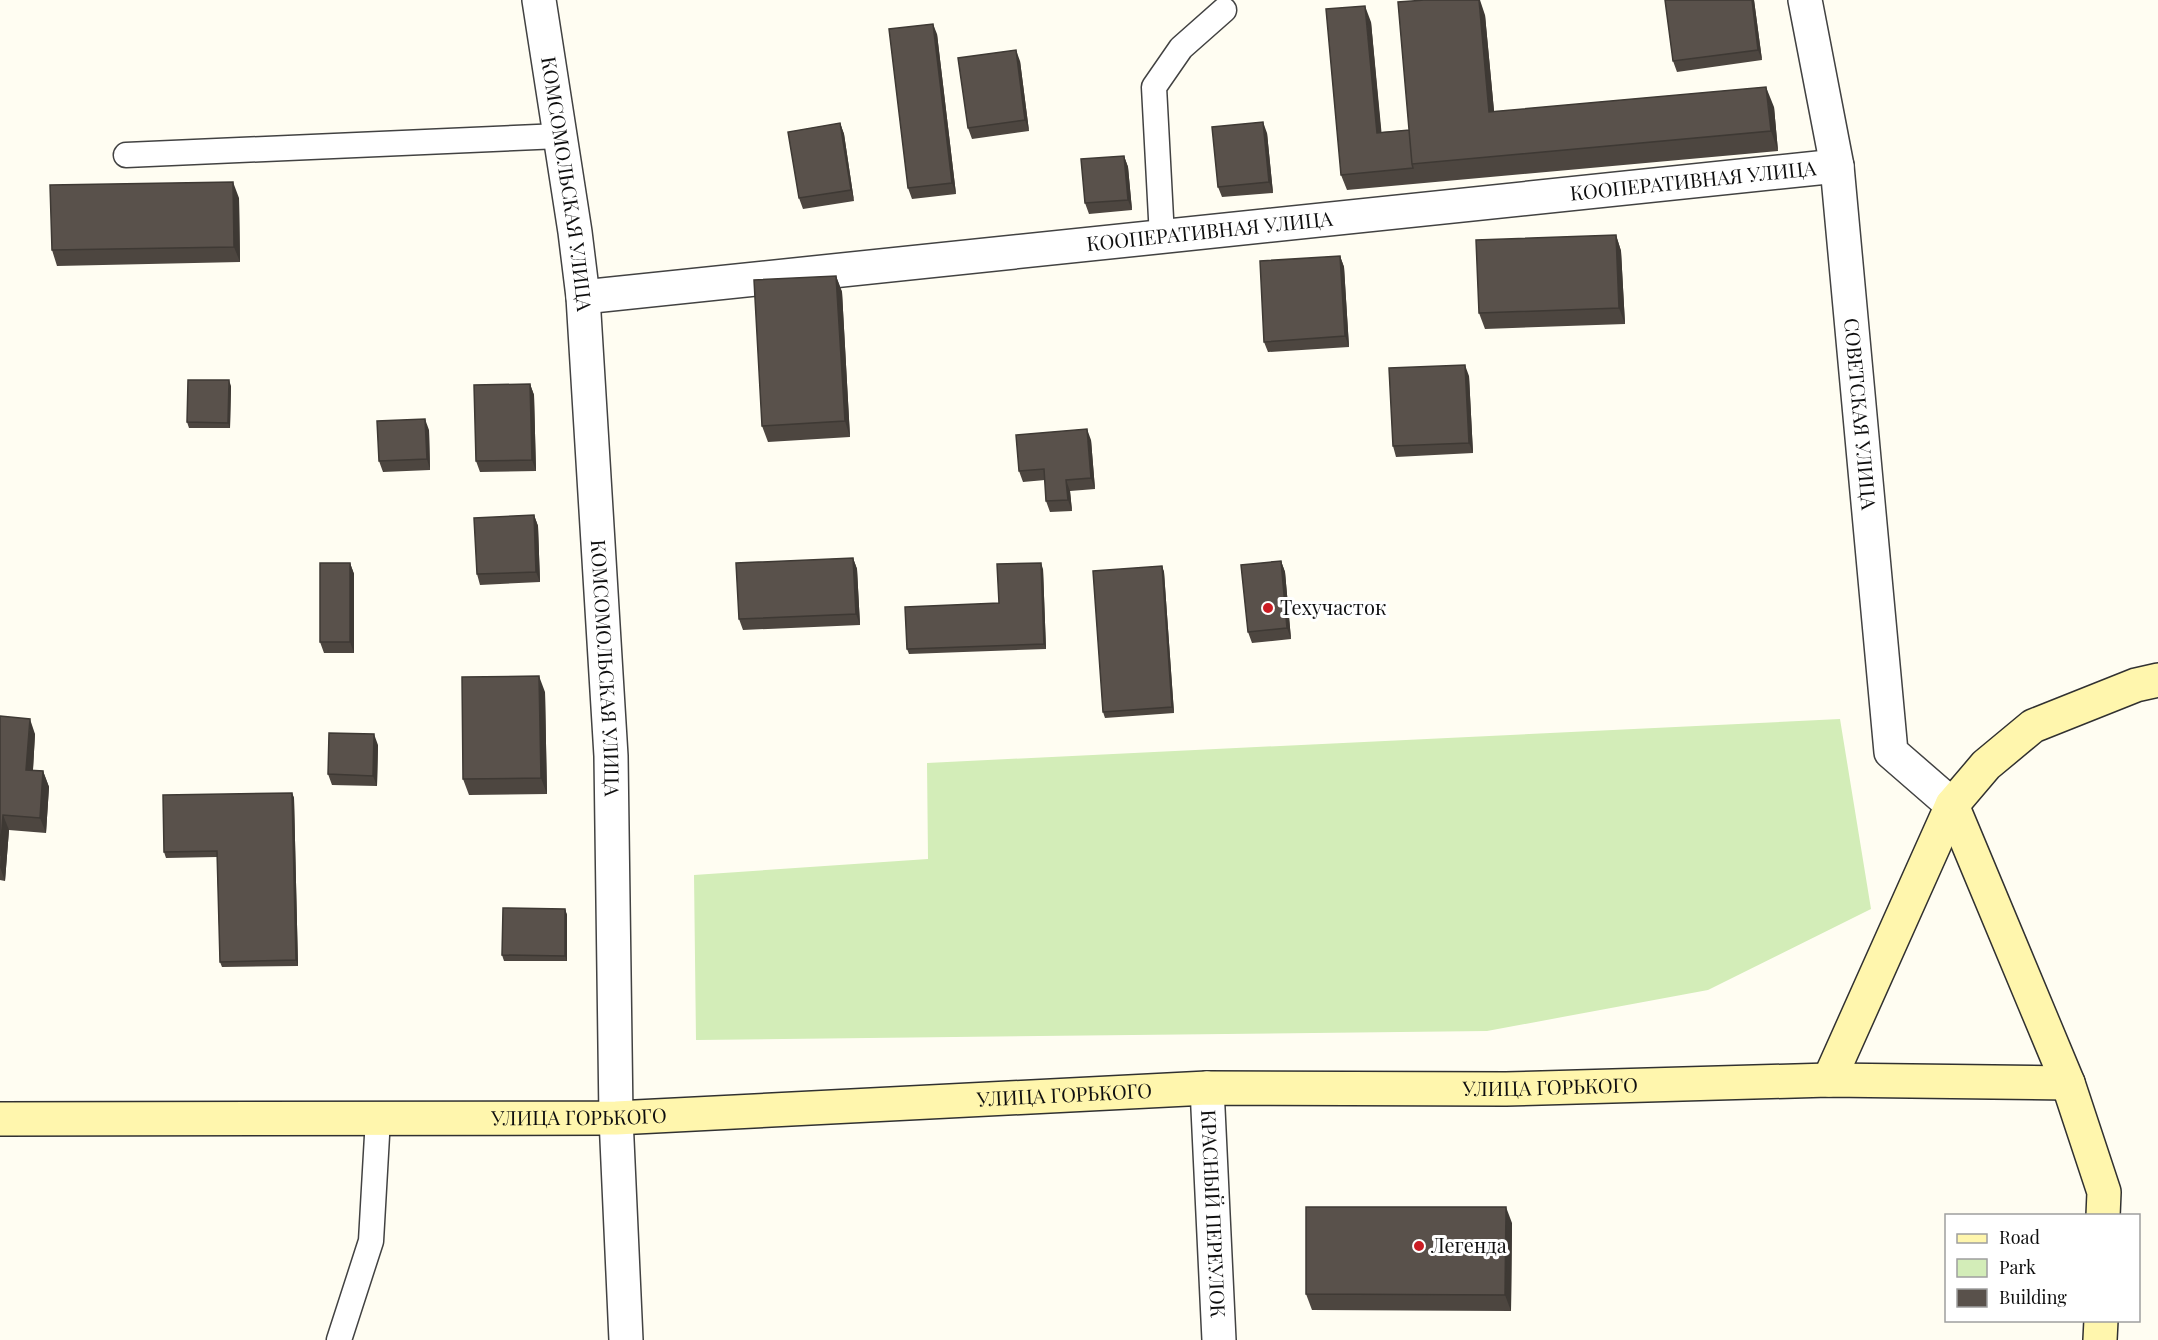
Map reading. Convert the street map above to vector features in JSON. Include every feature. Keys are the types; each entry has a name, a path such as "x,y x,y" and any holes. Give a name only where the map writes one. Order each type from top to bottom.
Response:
{"main road":[{"path":"1829,1080 1952,804 1986,765 2033,726 2136,685 2158,680"},
{"path":"1952,804 2068,1083 2104,1192 2103,1214"},
{"name":"УЛИЦА ГОРЬКОГО","path":"0,1119 616,1118 1207,1088 1506,1089 1829,1080 2068,1083"},
{"path":"2100,1340 2101,1322"}],"street":[{"name":"КОМСОМОЛЬСКАЯ УЛИЦА","path":"539,0 583,297 611,756 616,1118 626,1340"},
{"name":"СОВЕТСКАЯ УЛИЦА","path":"1805,0 1837,166 1891,752 1952,804"},
{"name":"КООПЕРАТИВНАЯ УЛИЦА","path":"583,297 1837,166"},
{"name":"КРАСНЫЙ ПЕРЕУЛОК","path":"1207,1088 1219,1340"}],"lane":[{"path":"1162,237 1154,87 1181,48 1224,10"},
{"path":"126,155 560,136"},
{"path":"339,1340 372,1241 378,1118"}],"green space":[{"path":"1840,719 1871,909 1708,990 1487,1031 696,1040 694,875 928,859 927,763"}],"building":[{"path":"1479,0 1489,112 1766,87 1771,131 1412,164 1398,2"},
{"path":"1665,0 1752,0 1758,50 1673,61"},
{"path":"1365,6 1377,133 1409,130 1413,168 1341,175 1326,9"},
{"path":"933,24 952,183 908,188 889,29"},
{"path":"1016,50 1025,120 968,128 958,58"},
{"path":"1263,122 1269,182 1218,187 1212,127"},
{"path":"840,123 851,190 799,198 788,132"},
{"path":"1124,156 1128,200 1085,203 1081,159"},
{"path":"233,182 234,247 52,250 50,185"},
{"path":"1616,235 1619,308 1479,313 1476,240"},
{"path":"1340,256 1345,336 1264,342 1260,261"},
{"path":"836,276 845,421 762,426 754,280"},
{"path":"1465,365 1469,443 1393,446 1389,368"},
{"path":"188,380 229,380 228,423 187,422"},
{"path":"530,384 532,460 476,461 474,385"},
{"path":"425,419 427,459 379,461 377,421"},
{"path":"1087,429 1091,478 1066,480 1068,500 1046,501 1044,469 1019,471 1016,435"},
{"path":"534,515 536,572 477,574 474,518"},
{"path":"853,558 856,614 739,619 736,563"},
{"name":"Техучасток","path":"1281,561 1287,628 1248,632 1241,565"},
{"path":"320,563 350,563 350,642 320,642"},
{"path":"1041,563 1044,644 907,649 905,607 999,603 997,564"},
{"path":"1162,566 1172,707 1103,712 1093,571"},
{"path":"539,676 541,778 463,779 462,677"},
{"path":"0,716 30,719 26,770 43,771 40,818 3,815 0,856"},
{"path":"329,733 374,734 373,776 328,774"},
{"path":"292,793 296,960 220,962 217,851 164,852 163,795"},
{"path":"503,908 565,909 565,956 502,955"},
{"path":"1306,1207 1506,1207 1505,1295 1306,1294"}],"place":[{"name":"Техучасток","path":"1268,608"},
{"name":"Легенда","path":"1419,1246"}]}
